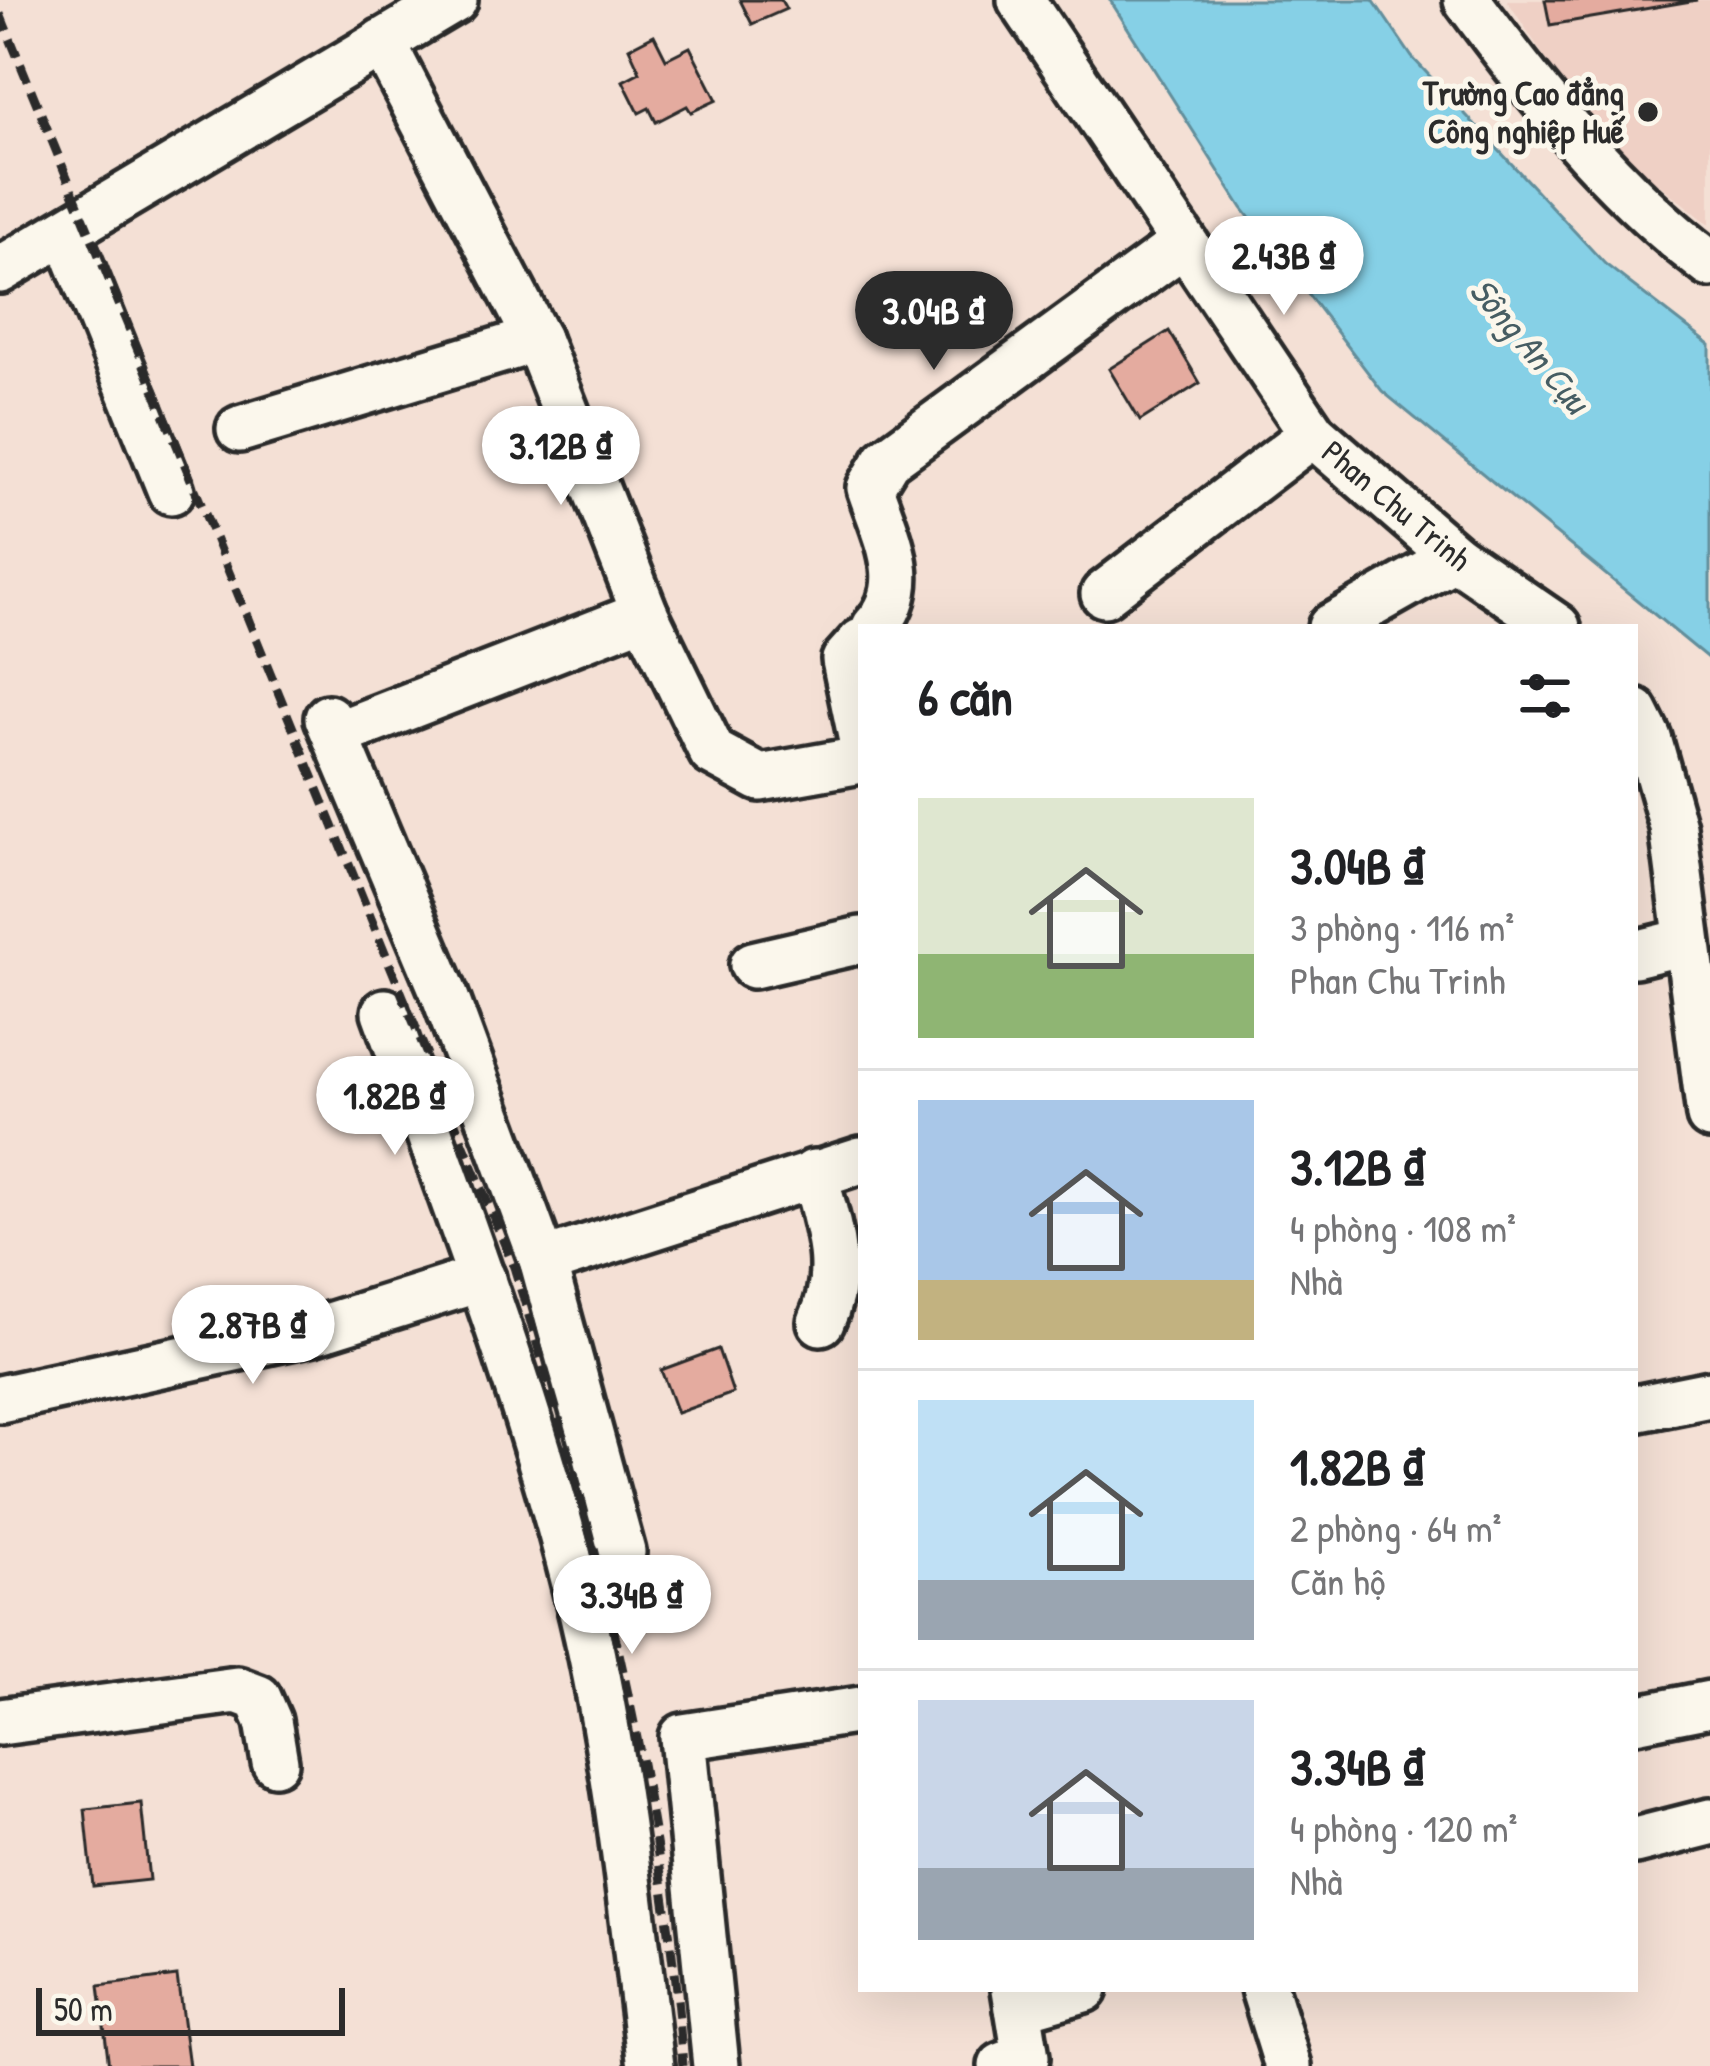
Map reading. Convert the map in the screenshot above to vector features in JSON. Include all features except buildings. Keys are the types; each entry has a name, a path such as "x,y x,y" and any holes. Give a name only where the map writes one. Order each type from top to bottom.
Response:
{"street":[{"path":"0,270 454,0"},
{"name":"Phan Chu Trinh","path":"1021,0 1313,434 1455,557 1553,624"},
{"path":"1466,0 1558,124 1660,226 1710,264"},
{"path":"382,42 537,339 645,614 712,752 760,778 858,761"},
{"path":"66,231 171,491"},
{"path":"878,624 889,612 899,576 870,488 886,460 1184,243"},
{"path":"239,429 537,339"},
{"path":"1104,594 1313,434"},
{"path":"1336,624 1455,557"},
{"path":"622,1552 543,1262 341,723 645,614"},
{"path":"858,645 844,660 858,723"},
{"path":"1638,718 1673,827 1684,942 1710,1116"},
{"path":"754,965 858,941"},
{"path":"1638,952 1684,942"},
{"path":"385,1012 482,1278 584,1618 616,1795 651,2066"},
{"path":"543,1262 858,1161"},
{"path":"814,1173 836,1259 835,1291 821,1322"},
{"path":"0,1399 313,1331 482,1278"},
{"path":"1638,1408 1710,1394"},
{"path":"0,1722 237,1690 258,1698 268,1720 275,1762"},
{"path":"1638,1718 1710,1704"},
{"path":"716,2066 683,1737 858,1710"},
{"path":"1638,1840 1710,1822"},
{"path":"1002,2066 1026,2057 1016,1998 1061,1992"},
{"path":"1265,1992 1288,2066"}],"shaded area":[{"name":"Trường Cao đẳng Công nghiệp Huế","path":"1507,0 1710,0 1710,225 1617,151 1555,73"}],"water":[{"name":"Sông An Cựu","path":"1110,0 1373,0 1412,57 1605,264 1710,345 1710,660 1382,391 1242,208"}],"railway":[{"path":"0,14 514,1267 572,1464 621,1662 659,1862 683,2066"}],"place":[{"name":"Trường Cao đẳng Công nghiệp Huế","path":"1648,112"}]}
